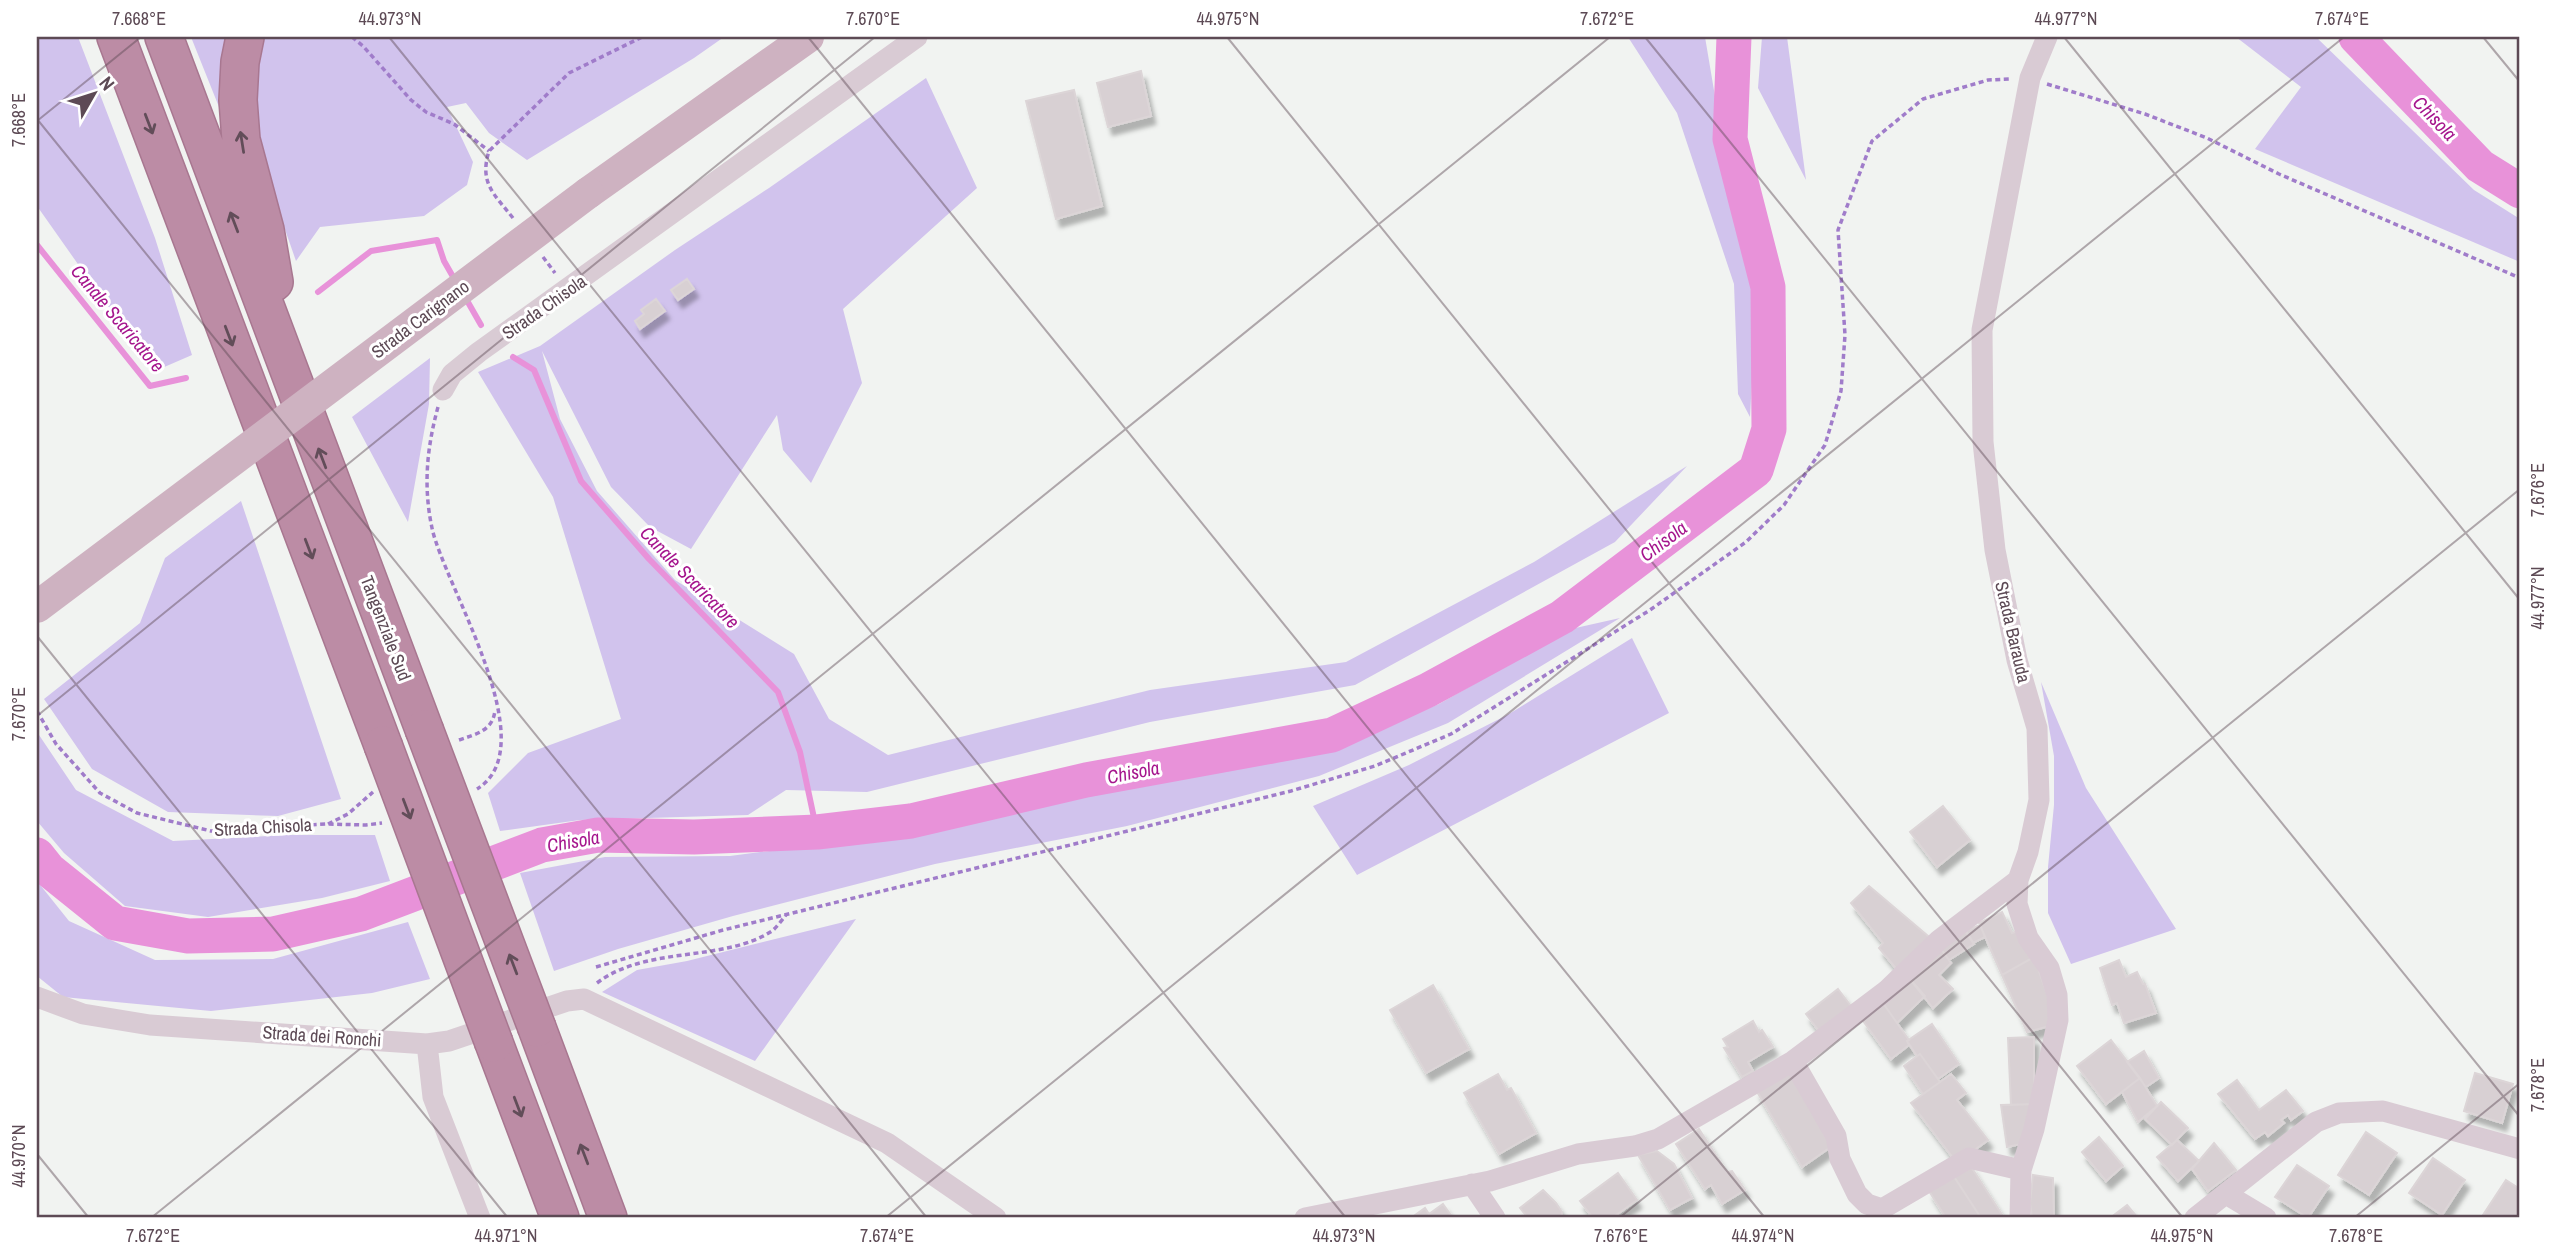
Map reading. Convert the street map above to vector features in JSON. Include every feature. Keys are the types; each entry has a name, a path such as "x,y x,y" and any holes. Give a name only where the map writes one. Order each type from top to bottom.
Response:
{"highway":[{"path":"116,37 561,1218"},
{"name":"Tangenziale Sud","path":"164,37 608,1218"},
{"path":"244,37 238,100 242,140 265,230 291,376"}],"main road":[{"name":"Strada Carignano","path":"37,607 588,193 808,37"}],"street":[{"name":"Strada Chisola","path":"443,390 452,374 470,359 917,37"},
{"name":"Strada Barauda","path":"2020,1218 2021,1170 2034,1129 2058,1020 2057,995 2049,968 2028,938 2017,904 2018,880 2028,852 2039,800 2037,727 2017,660 1995,550 1983,442 1982,330 2030,78 2047,37"},
{"path":"1305,1218 1472,1184 1578,1154 1635,1146 1658,1139 1793,1061 1886,991 1939,940 2018,880"},
{"name":"Strada dei Ronchi","path":"37,997 83,1014 150,1025 427,1044 449,1041 567,1001 584,999"},
{"path":"584,999 887,1143 996,1218"},
{"path":"427,1044 433,1097 480,1218"},
{"path":"1793,1061 1836,1136 1840,1159 1857,1194 1867,1205 1882,1209 1969,1158 2021,1170"},
{"path":"2195,1218 2316,1122 2339,1112 2383,1111 2520,1149"},
{"path":"1472,1184 1494,1218"},
{"path":"2226,1194 2266,1218"}],"path":[{"path":"352,37 411,100 426,111 454,124 489,151"},
{"path":"517,223 485,183 484,165 489,151 569,74 642,37"},
{"path":"596,967 723,930 1291,791 1375,766 1451,734 1650,610 1746,542 1784,505 1825,445 1841,391 1845,335 1838,230 1872,141 1923,99 1988,80 2030,78 2145,114 2207,138 2279,174 2520,278"},
{"path":"540,254 569,289"},
{"path":"443,390 430,438 426,475 432,529 484,659 496,705 490,726 458,741"},
{"name":"Strada Chisola","path":"37,711 56,744 100,793 138,813 211,831 326,824 348,814 378,788"},
{"path":"584,999 599,981 624,969 668,956 743,944 774,930 788,914"}],"shaded area":[{"path":"37,37 78,37 155,238 192,355 162,368 142,355 37,206"},
{"path":"191,37 233,37 225,122"},
{"path":"258,37 724,37 527,160 489,133 466,103 447,107 473,162 467,185 424,216 320,227 296,261 274,198 252,111"},
{"path":"1628,37 1705,37 1720,126 1757,287 1750,417 1738,394 1734,284 1677,113"},
{"path":"1762,37 1787,37 1806,180 1758,88"},
{"path":"2236,37 2316,37 2474,190 2520,219 2520,262 2255,149 2301,87"},
{"path":"926,78 977,188 843,309 862,383 811,483 783,450 777,415 691,549 650,527 611,487 542,351 560,419 597,491 675,580 794,654 829,719 888,755 1150,690 1346,662 1534,562 1687,466 1615,542 1355,685 1150,722 867,792 786,790 748,815 580,820 500,831 488,793 528,753 621,719 553,497 478,372 540,346"},
{"path":"430,358 429,404 408,522 352,417"},
{"path":"241,501 341,799 278,816 168,812 92,769 44,699 140,623 165,558"},
{"path":"1620,618 1448,723 1319,776 1127,826 935,864 733,916 618,949 554,971 520,873 605,857 730,856 932,830 1125,786 1315,754 1439,704 1571,629"},
{"path":"1632,638 1669,713 1357,875 1313,806 1409,765 1509,714"},
{"path":"2041,682 2086,788 2176,929 2071,964 2048,913 2054,756"},
{"path":"37,732 76,790 173,841 288,835 375,835 390,881 322,898 208,917 125,906 64,853 37,821"},
{"path":"37,881 69,921 155,960 273,959 408,922 430,979 372,993 211,1011 63,997 37,976"},
{"path":"856,919 755,1061 602,992 637,970 687,961"}],"building":[{"path":"1141,71 1151,116 1108,127 1097,83"},
{"path":"1074,90 1102,206 1056,219 1026,101"},
{"path":"687,279 694,289 678,300 671,290"},
{"path":"656,299 665,311 640,329 635,321 644,314 641,310"},
{"path":"1943,806 1970,840 1937,867 1910,832"},
{"path":"1869,886 1934,941 1899,972 1879,948 1883,943 1851,903"},
{"path":"2002,912 2012,933 2021,930 2034,957 2002,975 1979,923"},
{"path":"1980,925 1985,937 1973,943 1965,931"},
{"path":"1965,929 1974,944 1949,960 1941,949"},
{"path":"1941,949 1951,963 1939,975 1953,989 1933,1008 1909,978"},
{"path":"2034,957 2054,1014 2050,1026 2027,1032 2002,975"},
{"path":"2119,960 2126,977 2137,972 2145,984 2156,1013 2124,1023 2117,1003 2112,1005 2100,968"},
{"path":"1909,978 1925,996 1897,1023 1883,1003"},
{"path":"1433,985 1469,1049 1426,1073 1390,1010"},
{"path":"1838,989 1854,1010 1822,1035 1806,1014"},
{"path":"1883,1003 1909,1040 1909,1045 1891,1059 1863,1021"},
{"path":"1753,1021 1773,1047 1748,1062 1753,1071 1742,1077 1724,1048 1728,1047 1723,1039"},
{"path":"1932,1024 1959,1064 1938,1079 1907,1041"},
{"path":"2034,1037 2034,1104 2011,1105 2008,1038"},
{"path":"2111,1040 2140,1078 2106,1104 2077,1066"},
{"path":"2144,1051 2159,1078 2146,1087 2127,1062"},
{"path":"1920,1054 1940,1082 1923,1094 1904,1066"},
{"path":"1789,1070 1835,1144 1802,1167 1756,1090"},
{"path":"2475,1073 2513,1084 2502,1123 2464,1111"},
{"path":"1498,1074 1507,1090 1511,1088 1536,1133 1499,1154 1464,1093"},
{"path":"1951,1074 1966,1093 1957,1100 1988,1140 1957,1163 1911,1103"},
{"path":"2140,1078 2157,1106 2138,1122 2122,1092"},
{"path":"2237,1080 2259,1110 2286,1090 2303,1111 2291,1120 2288,1115 2281,1120 2284,1123 2268,1136 2265,1132 2255,1139 2218,1094"},
{"path":"2161,1102 2188,1128 2172,1145 2145,1119"},
{"path":"2034,1104 2026,1143 2007,1147 2001,1105"},
{"path":"1699,1129 1727,1172 1732,1171 1745,1190 1722,1204 1711,1185 1705,1189 1676,1144"},
{"path":"2366,1132 2397,1153 2369,1195 2338,1175"},
{"path":"2099,1137 2123,1166 2106,1181 2082,1152"},
{"path":"2177,1140 2199,1161 2178,1181 2157,1157"},
{"path":"2214,1143 2236,1170 2208,1191 2192,1169"},
{"path":"1657,1151 1674,1164 1692,1198 1670,1210 1638,1155"},
{"path":"2433,1158 2465,1180 2442,1215 2409,1193"},
{"path":"1970,1165 2004,1218 1981,1218 1953,1175"},
{"path":"2297,1165 2329,1186 2308,1218 2275,1197"},
{"path":"1618,1173 1637,1200 1612,1218 1593,1218 1580,1201"},
{"path":"1953,1175 1981,1218 1946,1218 1929,1191"},
{"path":"2033,1175 2053,1178 2054,1218 2032,1218 2030,1203"},
{"path":"2506,1180 2520,1189 2520,1218 2481,1218"},
{"path":"1543,1190 1556,1203 1562,1212 1562,1218 1528,1218 1520,1208"},
{"path":"1443,1204 1453,1218 1411,1218 1425,1208 1429,1214"},
{"path":"2127,1205 2138,1218 2110,1218"}],"waterway":[{"name":"Chisola","path":"37,855 49,870 115,923 188,936 273,934 361,914 542,845 598,835 694,837 817,832 911,821 1086,780 1332,735 1428,690 1562,617 1756,470 1769,429 1768,287 1730,139 1734,37"},
{"name":"Chisola","path":"2356,37 2480,166 2520,191"},
{"name":"Canale Scaricatore","path":"318,292 371,251 437,240 444,261 456,282"},
{"name":"Canale Scaricatore","path":"37,245 150,386 186,378"},
{"name":"Canale Scaricatore","path":"465,297 481,325"},
{"name":"Canale Scaricatore","path":"513,357 534,370 581,481 649,559 778,692 800,752 817,832"}]}
